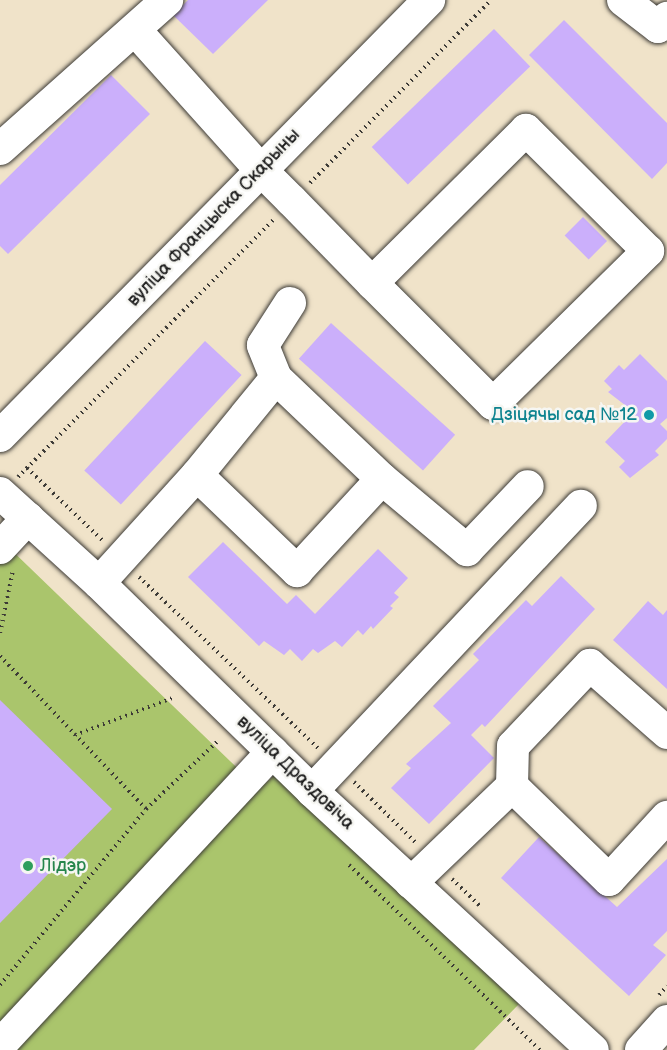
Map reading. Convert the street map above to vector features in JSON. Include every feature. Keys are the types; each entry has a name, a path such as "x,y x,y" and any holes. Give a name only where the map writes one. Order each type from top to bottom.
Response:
{"street":[{"path":"0,149 136,31 167,0"},
{"name":"вуліца Францыска Скарыны","path":"0,436 429,0"},
{"path":"623,0 658,27 667,18"},
{"path":"136,31 260,170 493,404 648,251 526,130 372,282"},
{"path":"290,303 263,345 276,378 382,479 467,550 528,486"},
{"path":"99,583 198,476 276,378"},
{"path":"198,476 297,571 382,479"},
{"name":"вуліца Драздовіча","path":"0,494 99,583 312,791 593,1050"},
{"path":"312,791 581,506"},
{"path":"7,558 28,518"},
{"path":"411,883 512,786 513,746 590,665 667,734"},
{"path":"0,1045 272,752"},
{"path":"512,786 609,880 667,817"},
{"path":"641,1050 667,1021"}],"path":[{"path":"0,494 491,0"},
{"path":"0,633 7,558"},
{"path":"0,656 146,809"},
{"path":"75,735 175,697"},
{"path":"0,985 146,809 219,740"}],"green space":[{"path":"0,539 259,789 277,773 519,1004 474,1050 0,1050"}],"building":[{"path":"188,0 268,0 213,54 173,15"},
{"path":"564,20 667,123 667,163 652,179 529,55"},
{"path":"494,29 530,66 408,184 372,147"},
{"path":"111,75 150,114 8,254 0,246 0,185"},
{"path":"583,217 607,241 589,259 565,235"},
{"path":"331,323 455,435 423,470 299,359"},
{"path":"205,341 242,375 121,505 84,470"},
{"name":"Дзіцячы сад №12","path":"640,354 667,381 667,418 660,424 667,431 667,439 655,451 659,455 630,478 619,467 625,461 605,442 634,412 608,392 612,389 604,381 619,365 624,370"},
{"path":"223,542 287,604 296,595 315,614 378,549 408,578 394,593 399,597 390,606 393,608 373,629 371,626 363,635 358,630 342,647 335,641 318,653 313,649 302,661 290,649 284,655 264,641 259,646 188,577"},
{"path":"561,576 595,609 485,727 482,724 471,735 494,758 429,824 391,788 411,768 406,764 451,723 433,706 479,660 473,654 526,600 532,606"},
{"path":"648,601 663,615 667,610 667,689 613,640"},
{"name":"Лідэр","path":"0,700 112,809 0,923"},
{"path":"539,837 617,907 667,859 667,931 653,945 666,955 629,996 501,878"}],"place":[{"name":"Дзіцячы сад №12","path":"649,415"},
{"name":"Лідэр","path":"28,866"}]}
